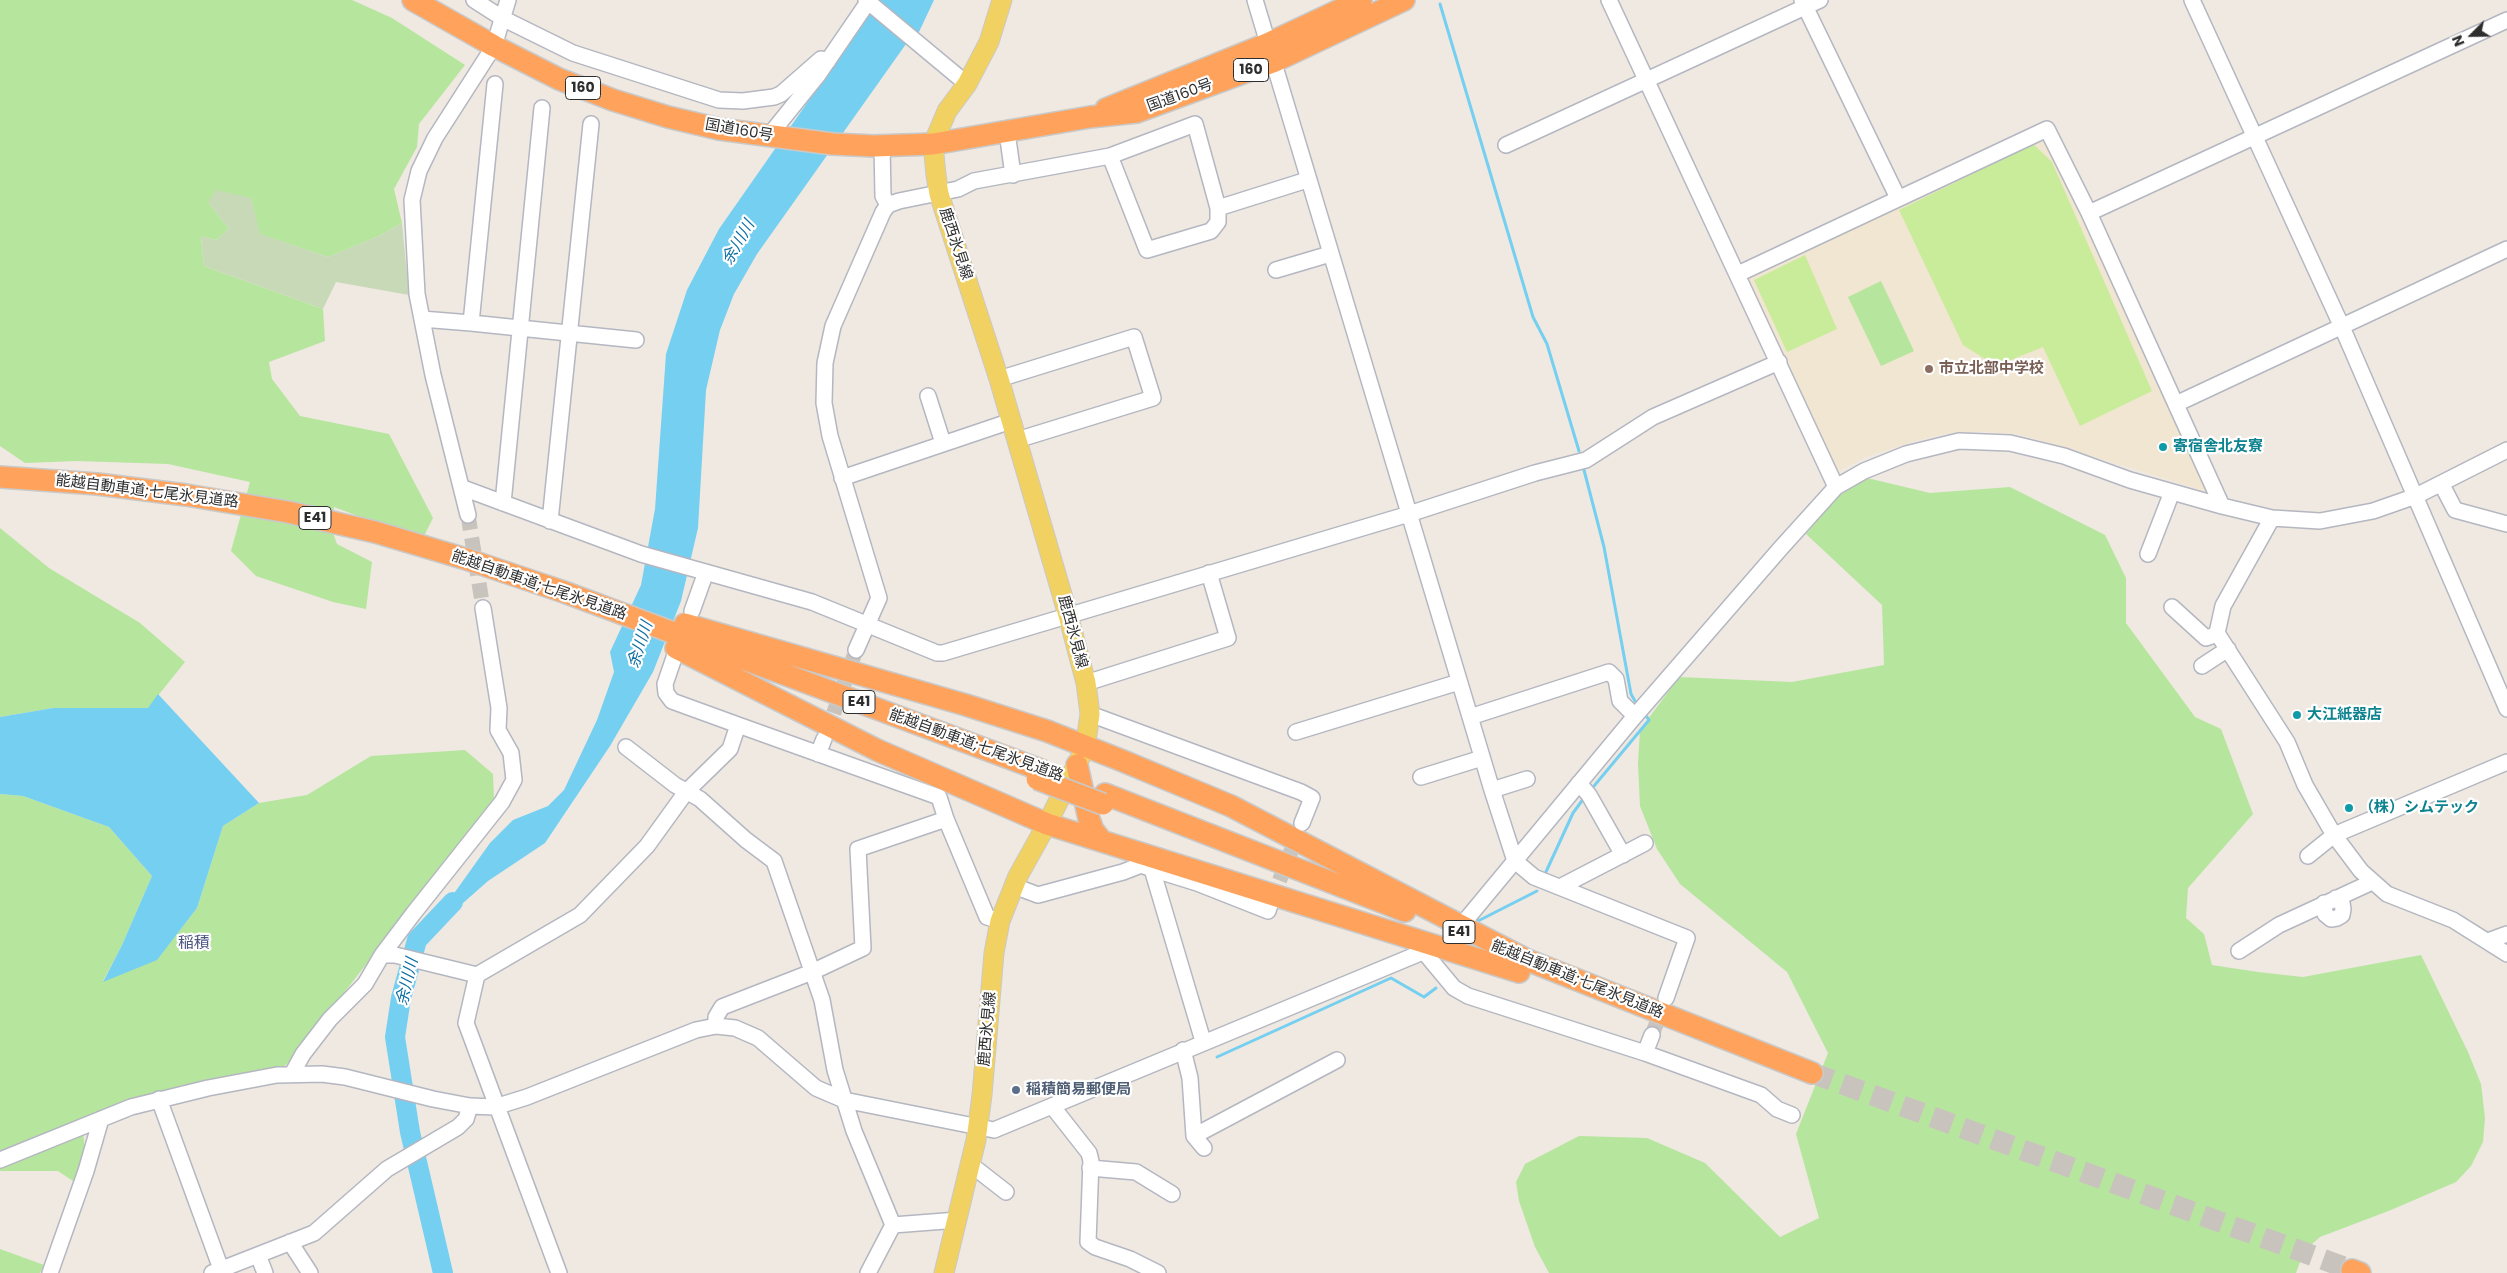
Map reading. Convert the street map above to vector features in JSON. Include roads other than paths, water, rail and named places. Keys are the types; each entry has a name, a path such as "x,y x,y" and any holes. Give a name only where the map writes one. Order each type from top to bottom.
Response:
{"highway":[{"name":"国道160号","path":"413,0 494,46 559,79 613,100 668,117 768,137 833,144 882,145 933,144 1090,117 1134,96 1270,53 1404,0"},
{"name":"国道160号","path":"1270,53 1361,0"},
{"name":"能越自動車道;七尾氷見道路","path":"0,477 97,484 186,495 288,512 375,532 518,576 618,614"},
{"name":"能越自動車道;七尾氷見道路","path":"0,487 117,496 215,509 312,528 618,614 681,634 1104,799 1314,874 1524,966 1810,1077"},
{"path":"681,634 966,705 1047,731 1081,757 1123,760 1231,806 1524,966"},
{"path":"681,634 877,750 1047,824 1524,966"},
{"path":"1081,757 1088,819 1093,830 1101,840"}],"main road":[{"name":"鹿西氷見線","path":"944,1273 958,1220 978,1126 994,953 1000,921 1014,886 1081,757 1090,714 1086,683 1068,615 999,379 939,194 933,144 947,111 967,84 989,42 1002,0"}],"street":[{"path":"474,0 502,18 573,53 719,100 744,101 774,97 781,94 821,59 828,61"},
{"path":"468,515 463,488 433,375 416,294 412,200 419,171 435,138 494,46 508,0"},
{"path":"1254,0 1482,758 1515,861 1534,877 1687,938 1666,998"},
{"path":"1609,0 1836,487"},
{"path":"1506,145 1647,80 1804,3 1820,0"},
{"path":"2192,0 2342,327 2507,708"},
{"path":"768,137 828,61 867,1 967,84"},
{"path":"1804,3 1898,198"},
{"path":"2089,214 2507,20"},
{"path":"471,323 495,84"},
{"path":"503,503 542,108"},
{"path":"550,521 571,334 591,124"},
{"path":"856,650 879,598 830,436 824,403 825,363 833,326 883,212 888,206 899,200 939,194 958,189 974,181 1110,156 1195,124 1218,208 1218,222 1210,231 1146,250 1110,156"},
{"path":"1738,274 2047,129 2089,214 2222,506"},
{"path":"1007,132 1013,175"},
{"path":"882,145 883,196 888,206"},
{"path":"1218,208 1307,180"},
{"path":"2176,404 2506,252"},
{"path":"1276,270 1330,254"},
{"path":"422,320 471,323 636,340"},
{"path":"999,379 1134,337 1145,372 1152,398 1017,440"},
{"path":"463,488 641,554 812,602 938,653 943,653 1409,514 1535,473 1586,460 1653,417 1779,362"},
{"path":"928,396 944,443"},
{"path":"842,478 1011,421"},
{"path":"1465,921 1635,716 1836,487 1864,471 1906,454 1959,441 2010,443 2064,456 2130,480 2222,506 2272,518 2320,521 2374,511 2416,496 2442,485 2507,450"},
{"path":"2442,485 2455,510 2507,524"},
{"path":"2148,554 2172,492"},
{"path":"2272,518 2223,606 2218,634 2286,742 2305,785 2334,835 2372,882 2387,894 2453,920 2507,954"},
{"path":"703,571 665,684 666,693 672,701 939,797 946,819 987,916 1000,921"},
{"path":"1086,683 1228,638 1209,573"},
{"path":"2172,606 2206,638 2218,634"},
{"path":"292,1074 303,1054 330,1019 365,984 388,955 502,802 514,780 511,753 498,730 500,708 483,608"},
{"path":"2202,666 2228,649"},
{"path":"1470,716 1609,672 1616,679 1620,701 1635,716"},
{"path":"1296,732 1459,682"},
{"path":"1090,714 1301,792 1312,798 1302,823"},
{"path":"388,955 477,975 580,916 647,846 686,792 730,749 738,725"},
{"path":"818,754 824,738"},
{"path":"626,747 686,792 700,799 746,840 774,861 822,1000 835,1070 854,1131 893,1225"},
{"path":"1421,777 1482,758"},
{"path":"2308,856 2334,835 2431,792 2507,762"},
{"path":"1492,790 1527,779"},
{"path":"1579,783 1589,795 1623,854"},
{"path":"716,1026 716,1017 722,1007 812,972 863,948 858,849 946,819"},
{"path":"1560,888 1645,843"},
{"path":"1014,886 1038,895 1123,872 1141,865 1197,883 1268,911 1271,902"},
{"path":"1152,869 1203,1041"},
{"path":"2239,951 2279,925 2372,882"},
{"path":"2488,941 2507,934"},
{"path":"0,1160 101,1118 159,1099 239,1082 292,1074 322,1074 368,1082 433,1099 470,1106 496,1107 527,1097 696,1030 716,1026 735,1028 758,1038 816,1088 844,1100 994,1130 1203,1041 1427,951 1454,988 1468,996 1645,1053 1761,1094 1776,1109 1792,1115"},
{"path":"477,975 466,1023 559,1273"},
{"path":"1645,1053 1652,1035"},
{"path":"1183,1050 1190,1078 1199,1142 1337,1060"},
{"path":"159,1099 217,1271 314,1233 387,1169 458,1127 466,1119 470,1106"},
{"path":"1052,1106 1089,1153 1088,1242 1095,1247 1130,1259 1158,1273"},
{"path":"50,1273 86,1172 101,1118"},
{"path":"970,1164 1006,1192"},
{"path":"1090,1168 1136,1172 1172,1194"},
{"path":"893,1225 958,1220"},
{"path":"868,1273 893,1225"},
{"path":"290,1242 310,1273"},
{"path":"258,1255 265,1273"}],"water":[{"path":"879,0 934,0 918,34 909,45 906,44 757,254 734,294 720,330 706,390 698,528 681,601 653,672 610,746 545,843 488,881 420,941 490,843 513,820 548,806 564,790 597,720 614,672 610,652 641,585 655,509 666,354 687,290 719,229"},
{"path":"158,694 259,803 223,826 197,908 157,960 103,982 122,945 152,876 109,827 23,796 0,794 0,717 53,708 148,708"}],"waterway":[{"path":"1440,4 1533,317 1547,344 1579,451"},
{"path":"1584,470 1604,547 1631,694 1635,701"},
{"path":"1594,786 1649,720 1647,717"},
{"path":"1545,874 1573,813 1584,798"},
{"path":"1474,923 1537,891"},
{"name":"余川川","path":"443,1273 410,1132 395,1037 401,998 417,940 453,902"},
{"path":"1217,1057 1391,978 1424,997 1436,988"}],"tunnel":[{"path":"468,515 483,608"},
{"path":"826,735 856,650"},
{"path":"1271,902 1299,831"},
{"path":"1430,949 1465,921"},
{"path":"1652,1035 1664,1004"},
{"path":"1812,1073 2352,1270"}],"place":[{"name":"市立北部中学校","path":"1929,369"},
{"name":"寄宿舎北友寮","path":"2163,447"},
{"name":"大江紙器店","path":"2297,715"},
{"name":"（株）シムテック","path":"2349,808"},
{"name":"稲積簡易郵便局","path":"1016,1090"}],"district":[{"name":"稲積","path":"194,944"}]}
